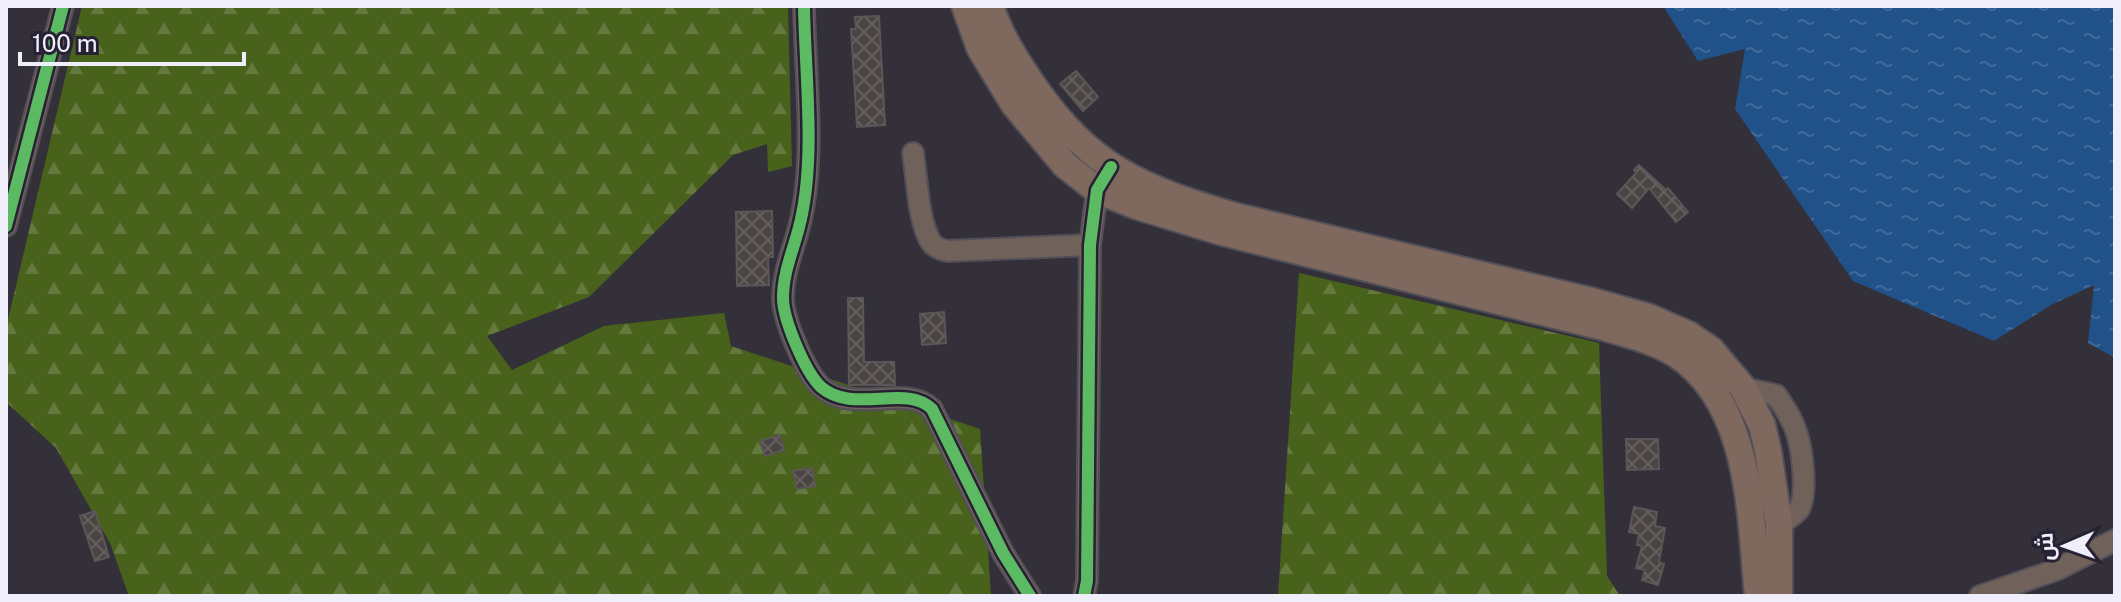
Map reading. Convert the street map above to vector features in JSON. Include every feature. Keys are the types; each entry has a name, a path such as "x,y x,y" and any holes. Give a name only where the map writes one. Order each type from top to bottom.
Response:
{"main road":[{"path":"965,6 980,48 1014,104 1065,165 1097,190 1137,206 1222,232 1587,323 1657,344 1676,355 1692,367 1720,404 1737,438 1745,476 1758,596"},
{"path":"990,6 1008,47 1052,113 1083,146 1137,182 1234,216 1648,317 1689,335 1711,350 1743,388 1762,425 1779,525 1779,596"}],"street":[{"path":"6,226 63,6"},
{"path":"804,6 808,157 802,214 787,264 783,300 792,338 821,386 841,397 853,400 915,399 925,402 932,409 1003,553 1030,596"},
{"path":"913,153 923,222 931,242 938,249 1090,245"},
{"path":"1084,596 1087,581 1090,245 1097,190 1111,167"},
{"path":"1980,596 2056,570 2115,540"}],"green space":[{"path":"82,6 788,6 792,166 768,172 767,144 733,155 589,297 487,336 512,370 604,326 724,313 731,346 980,429 991,596 129,596 110,543 56,448 6,402 6,328"},
{"path":"1299,273 1599,343 1607,576 1620,596 1278,596"}],"water":[{"path":"1663,6 2115,6 2115,358 2088,343 2094,285 2051,305 1994,341 1853,281 1735,109 1745,49 1698,61"}],"building":[{"path":"879,16 885,125 857,127 851,29 856,29 855,17"},
{"path":"1076,71 1098,97 1083,111 1060,84"},
{"path":"1639,165 1666,190 1668,188 1688,212 1676,222 1649,188 1632,208 1617,194 1636,173 1634,170"},
{"path":"772,211 773,257 768,257 769,285 737,286 736,212"},
{"path":"848,298 863,298 864,362 894,362 895,385 849,385"},
{"path":"944,312 946,343 922,345 920,314"},
{"path":"780,435 784,450 765,456 760,441"},
{"path":"1626,439 1658,439 1659,469 1627,470"},
{"path":"812,468 815,486 797,489 793,471"},
{"path":"1634,507 1657,512 1655,526 1665,528 1659,562 1664,564 1658,585 1642,580 1645,570 1636,568 1642,546 1637,545 1639,534 1629,532"},
{"path":"95,511 109,557 95,561 80,516"}],"cycle path":[{"path":"6,226 63,6"},
{"path":"804,6 808,164 802,214 784,287 784,307 791,331 815,380 834,395 848,399 908,399 932,409 1003,553 1030,596"},
{"path":"1084,596 1087,581 1090,245 1097,190 1111,167"}]}
